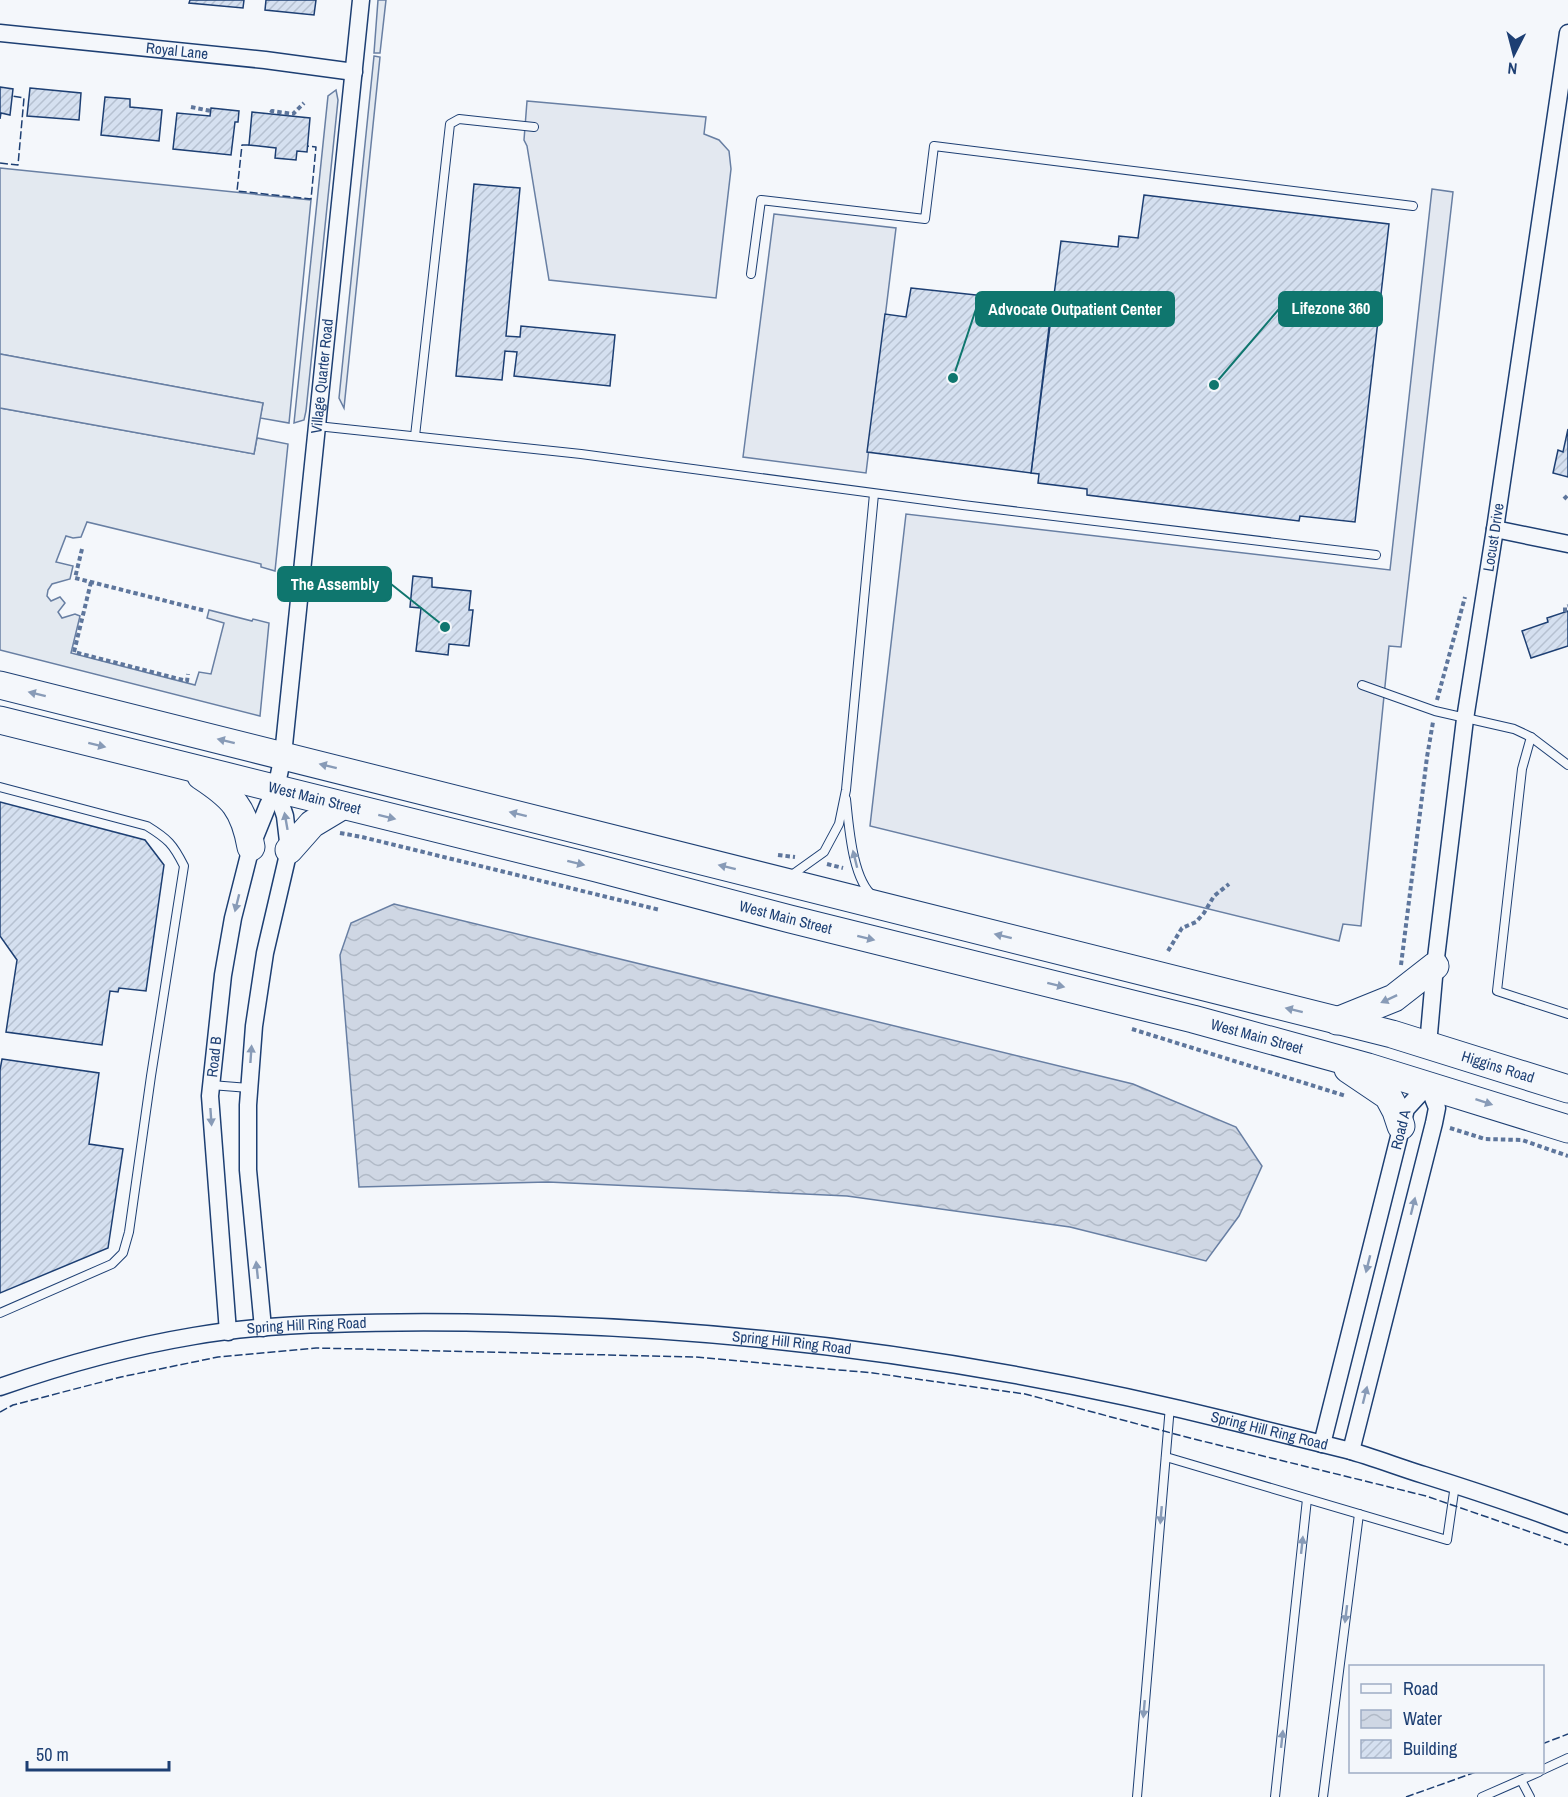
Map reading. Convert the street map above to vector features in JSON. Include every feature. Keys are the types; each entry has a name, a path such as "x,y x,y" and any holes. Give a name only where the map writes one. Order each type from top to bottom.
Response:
{"main road":[{"path":"0,685 886,906 1428,1045 1428,1085"},
{"name":"West Main Street","path":"0,720 596,868 790,920 1193,1020 1329,1056 1568,1129"},
{"path":"187,767 232,799 243,814 251,847"},
{"path":"289,850 312,824 342,806"},
{"path":"1337,1021 1394,998 1435,966"},
{"name":"Higgins Road","path":"1428,1045 1568,1089"},
{"path":"1329,1056 1388,1096 1401,1125"}],"street":[{"name":"Village Quarter Road","path":"283,755 361,0"},
{"name":"Royal Lane","path":"0,33 265,60 354,72"},
{"name":"Locust Drive","path":"1428,1045 1435,966 1465,719 1496,529 1567,56 1568,33"},
{"path":"1496,529 1568,544"},
{"name":"Road B","path":"228,1332 211,1085 223,975 234,918 251,847 276,789 283,755"},
{"name":"Road B","path":"263,1328 248,1170 249,1088 254,1026 265,952 289,850 285,816 276,789"},
{"name":"Road A","path":"1322,1444 1401,1125 1406,1109 1428,1085 1437,1108 1434,1123 1351,1452"},
{"name":"Spring Hill Ring Road","path":"0,1387 112,1352 196,1335 263,1328 376,1322 472,1322 643,1329 741,1337 884,1353 953,1364 1044,1379 1170,1406 1351,1452 1568,1524"}],"lane":[{"path":"415,436 450,124 459,119 534,127"},
{"path":"751,274 761,200 925,219 934,146 1413,206"},
{"path":"316,426 592,456 874,494 1376,555"},
{"path":"784,881 824,852 839,824 846,790 874,494"},
{"path":"1362,685 1435,711 1514,729 1531,737 1568,765"},
{"path":"1531,737 1522,769 1497,991 1568,1014"},
{"path":"0,787 147,826 166,837 184,866 129,1232 123,1253 112,1264 0,1313"},
{"path":"846,790 849,831 855,864 870,894 886,906"},
{"path":"211,1085 249,1088"},
{"path":"1137,1797 1170,1406"},
{"path":"1166,1457 1447,1540 1455,1485"},
{"path":"1275,1797 1307,1499"},
{"path":"1323,1797 1359,1514"},
{"path":"1544,1770 1568,1758"},
{"path":"1482,1797 1537,1773"},
{"path":"1521,1780 1530,1797"}],"path":[{"path":"271,114 272,111 293,114 304,103"},
{"path":"191,107 211,111"},
{"path":"82,549 75,578 206,611"},
{"path":"91,582 74,652 187,681 188,674"},
{"path":"1565,612 1565,607 1568,606"},
{"path":"333,832 362,837 664,912"},
{"path":"823,863 850,870"},
{"path":"1168,951 1182,928 1196,922 1214,896 1228,884"},
{"path":"1124,1027 1350,1098"},
{"path":"1451,1128 1485,1139 1522,1140 1568,1156"}],"shaded area":[{"path":"378,0 386,0 380,53 374,53"},
{"path":"374,56 380,57 344,408 339,398"},
{"path":"336,90 338,100 306,411 304,420 294,423 328,96"},
{"path":"527,101 706,117 704,134 719,140 729,151 731,169 716,298 549,280 527,146 524,140"},
{"path":"0,168 311,200 289,423 260,418 263,403 0,354"},
{"path":"1432,189 1453,192 1401,647 1389,646 1361,926 1343,924 1339,941 870,826 906,514 1390,570"},
{"path":"774,214 896,228 866,473 743,457"},
{"path":"0,354 263,403 254,454 0,408"},
{"path":"0,408 254,454 257,438 288,444 275,571 261,567 261,564 87,522 81,537 66,536 56,562 73,566 70,579 52,584 47,596 51,601 60,597 65,603 58,612 62,618 75,614 80,616 71,653 195,685 199,672 211,674 224,623 207,618 209,610 269,623 260,716 0,650"}],"water":[{"path":"394,904 1133,1084 1236,1127 1262,1166 1239,1216 1206,1261 1070,1227 847,1196 548,1182 359,1187 340,955 351,923"}],"building":[{"path":"190,0 244,0 243,8 189,3"},
{"path":"266,0 316,0 314,15 265,10"},
{"path":"0,87 13,89 10,115 1,113 0,119"},
{"path":"30,88 81,93 79,120 27,116"},
{"path":"105,97 130,99 130,107 162,110 159,141 101,135"},
{"path":"211,108 239,111 238,122 235,122 231,155 173,149 177,113 210,116"},
{"path":"252,112 310,118 307,152 297,151 296,160 275,158 276,148 249,145"},
{"path":"474,184 520,188 506,336 520,337 521,326 615,335 610,386 514,376 517,352 505,351 502,380 456,376"},
{"path":"1144,195 1389,224 1355,522 1300,516 1299,521 1087,495 1087,489 1038,483 1039,474 1031,473 1061,241 1118,247 1119,236 1138,238"},
{"path":"911,288 1052,303 1031,473 867,452 885,314 906,317"},
{"path":"1568,429 1568,477 1553,473 1558,450 1563,452"},
{"path":"413,576 432,578 432,587 471,591 469,610 473,610 469,646 449,644 448,655 416,651 421,608 410,607"},
{"path":"1568,611 1568,646 1531,658 1522,631 1548,622 1547,618"},
{"path":"0,802 145,840 164,865 146,991 119,988 118,992 110,991 102,1045 6,1032 17,960 0,936"},
{"path":"2,1059 99,1073 89,1144 123,1149 108,1248 0,1293 0,1070"}],"fence":[{"path":"0,163 18,165 24,98 12,96"},
{"path":"249,145 242,145 237,191 311,199 316,147 307,146"},
{"path":"0,1412 13,1405 121,1377 218,1357 316,1348 695,1357 873,1373 1025,1394 1190,1438 1426,1496 1568,1545"},
{"path":"1544,1743 1568,1734"},
{"path":"1406,1797 1473,1773"}],"place":[{"name":"Advocate Outpatient Center","path":"953,378"},
{"name":"Lifezone 360","path":"1214,385"},
{"name":"The Assembly","path":"445,627"}]}
